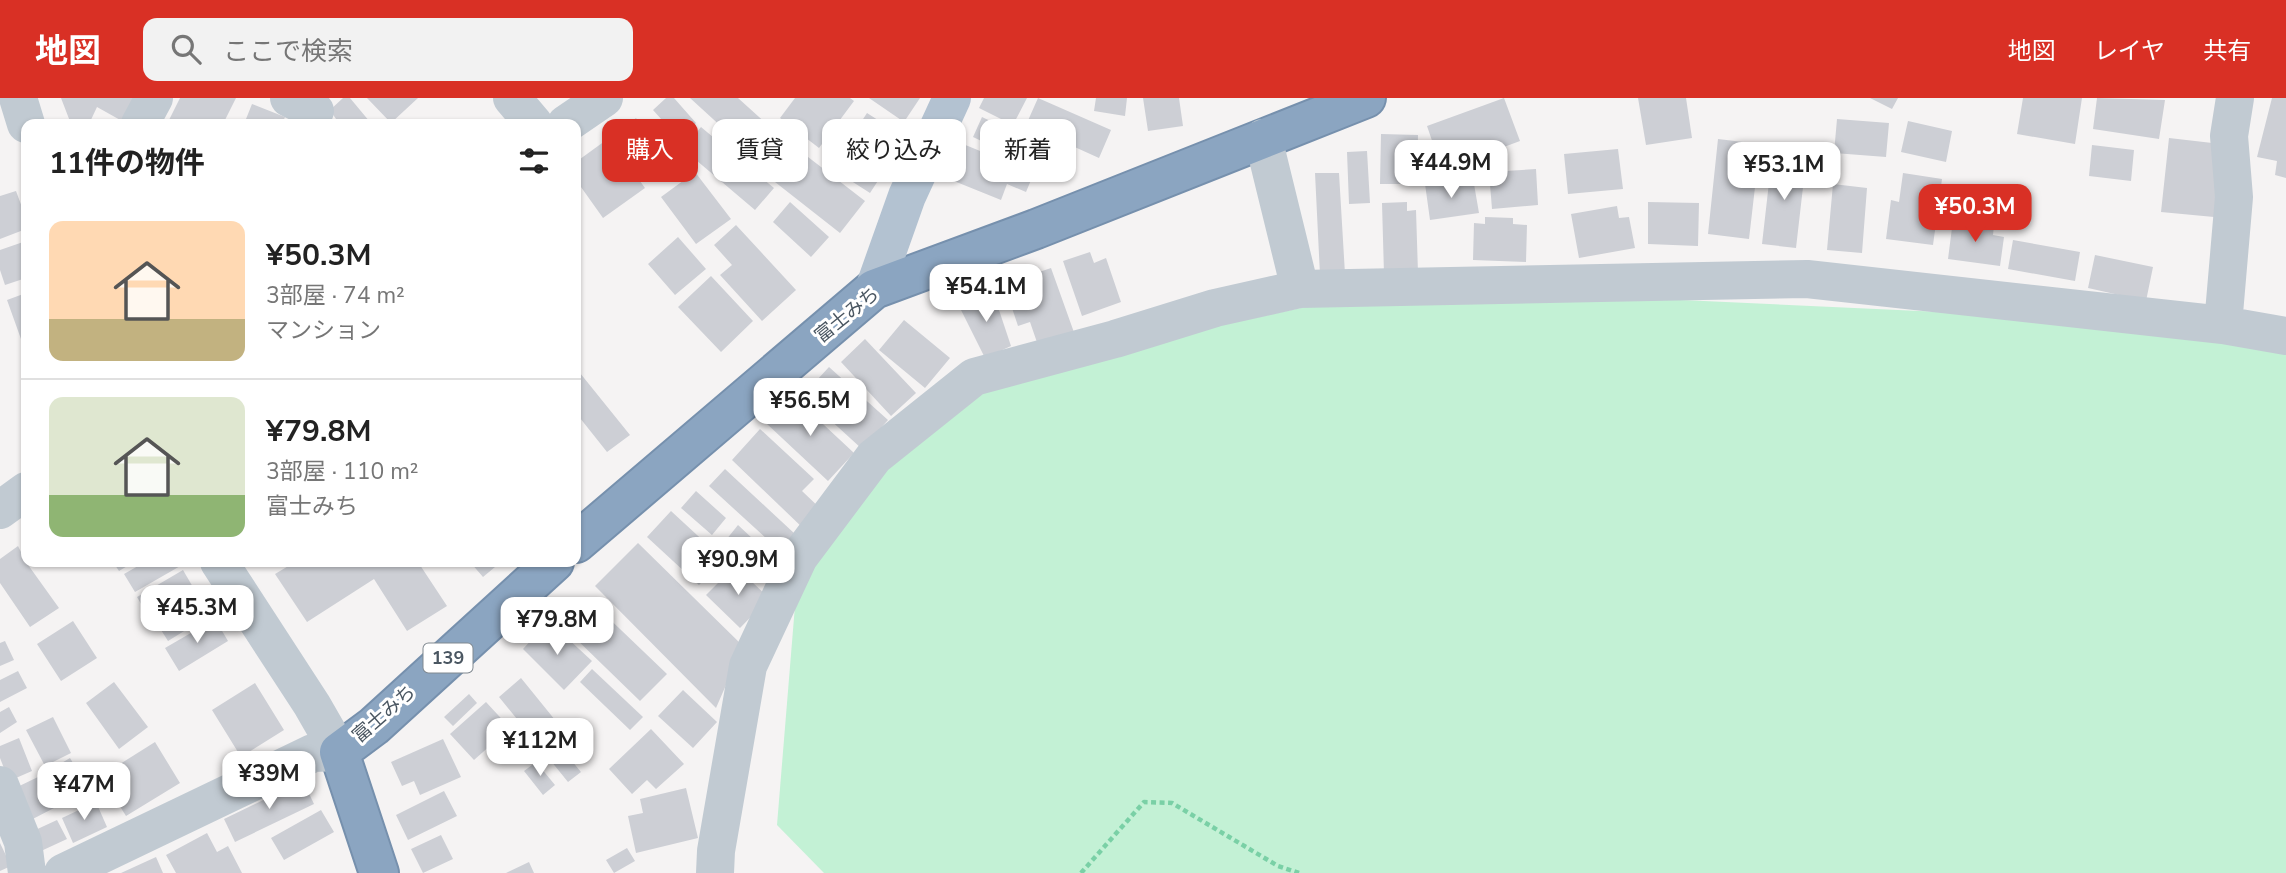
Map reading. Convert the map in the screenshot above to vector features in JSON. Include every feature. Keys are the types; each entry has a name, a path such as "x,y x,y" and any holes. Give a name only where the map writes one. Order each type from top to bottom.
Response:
{"highway":[{"name":"富士みち","path":"581,539 874,289 1037,229 1366,98"},
{"name":"富士みち","path":"379,873 339,752 374,726 549,567"}],"main road":[{"path":"874,289 907,196 952,98"}],"street":[{"path":"18,98 24,119"},
{"path":"144,119 154,98"},
{"path":"512,98 530,119"},
{"path":"573,119 604,98"},
{"path":"2223,325 2234,197 2229,136 2235,98"},
{"path":"1263,138 1300,289"},
{"path":"715,873 716,851 748,666 799,557 874,457 974,377 1115,339 1215,308 1300,289 1807,279 2223,325 2286,336"},
{"path":"0,510 21,495"},
{"path":"63,873 313,753 339,752 312,705 222,567"},
{"path":"0,785 23,842 27,873"}],"path":[{"path":"1081,873 1144,802 1172,803 1278,866 1299,873"}],"green space":[{"path":"1401,287 2223,325 2286,342 2286,873 824,873 777,825 799,557 974,377"}],"building":[{"path":"61,98 135,98 123,119 97,107 91,119 69,119"},
{"path":"180,98 236,98 226,119 170,119"},
{"path":"343,98 350,98 368,119 336,119 330,110"},
{"path":"367,98 418,98 395,119 387,119"},
{"path":"666,98 674,98 692,119 661,119 653,110"},
{"path":"690,98 738,98 761,119 713,119"},
{"path":"795,98 850,98 854,101 841,119 822,119 822,144 819,148 808,140 808,119 780,118"},
{"path":"869,98 920,98 906,119 900,119"},
{"path":"984,98 1027,98 1016,119 1001,119 979,108"},
{"path":"1038,98 1111,130 1099,158 1076,148 1076,119 1029,119"},
{"path":"1096,98 1127,98 1125,116 1094,111"},
{"path":"1143,98 1179,98 1183,126 1148,131"},
{"path":"1504,98 1520,141 1442,170 1427,126"},
{"path":"1638,98 1686,98 1692,138 1646,145"},
{"path":"1870,98 1898,98 1892,109"},
{"path":"2023,98 2082,98 2075,144 2017,134"},
{"path":"2097,98 2165,100 2159,139 2093,129"},
{"path":"2272,98 2286,98 2286,178 2275,175 2277,161 2257,157"},
{"path":"252,104 285,117 284,119 246,119"},
{"path":"867,113 876,119 863,119"},
{"path":"1837,119 1889,123 1886,157 1834,153"},
{"path":"980,121 980,140 973,137"},
{"path":"1908,121 1952,131 1946,162 1901,152"},
{"path":"701,127 712,136 712,174 698,162 698,131"},
{"path":"1381,134 1418,135 1417,184 1380,184"},
{"path":"2169,138 2221,144 2214,217 2161,212"},
{"path":"1718,139 1760,144 1749,239 1708,234"},
{"path":"602,143 602,182 641,182 645,188 603,218 581,187 581,158"},
{"path":"966,145 980,151 980,182 1030,182 1026,192 1007,184 1001,200 956,182 966,182"},
{"path":"2092,145 2134,150 2131,181 2089,176"},
{"path":"1618,149 1623,189 1568,194 1564,154"},
{"path":"1367,151 1370,203 1349,204 1347,152"},
{"path":"1772,156 1806,161 1796,248 1762,244"},
{"path":"808,157 822,168 822,182 840,182 865,201 840,233 775,182 808,182"},
{"path":"1536,169 1538,205 1492,209 1489,172"},
{"path":"1315,173 1339,173 1345,274 1320,275"},
{"path":"1903,173 1942,179 1933,245 1886,239 1891,200 1899,202"},
{"path":"698,176 731,219 696,244 661,197 681,182 698,182"},
{"path":"1461,180 1461,185 1474,184 1479,213 1430,220 1425,184"},
{"path":"722,182 767,182 774,188 755,210"},
{"path":"853,182 877,182 870,193"},
{"path":"1833,184 1867,188 1862,253 1827,250"},
{"path":"16,191 21,204 21,231 0,239 0,196"},
{"path":"790,202 829,237 811,257 773,222"},
{"path":"1407,202 1407,211 1416,210 1418,273 1384,274 1382,203"},
{"path":"1648,202 1699,203 1698,246 1648,244"},
{"path":"1617,206 1619,218 1629,217 1635,248 1579,258 1571,214"},
{"path":"1485,217 1513,218 1513,224 1527,225 1526,262 1473,260 1474,223 1485,224"},
{"path":"1953,220 1994,225 1993,235 2004,237 2000,266 1948,259"},
{"path":"736,225 796,290 762,321 720,275 732,265 714,245"},
{"path":"678,237 706,269 675,295 648,264"},
{"path":"2013,240 2080,252 2075,281 2008,269"},
{"path":"21,243 21,280 5,285 0,270 0,250"},
{"path":"1090,252 1094,263 1106,258 1121,302 1082,316 1063,261"},
{"path":"2095,255 2153,267 2146,301 2088,288"},
{"path":"1051,268 1076,338 1040,351 1030,322 1018,326 1004,284"},
{"path":"711,276 753,321 721,352 678,307"},
{"path":"993,292 1011,346 985,358 958,304"},
{"path":"21,295 21,339 7,300"},
{"path":"904,320 950,358 925,388 879,350"},
{"path":"865,339 916,393 891,416 841,362"},
{"path":"829,367 888,420 862,449 803,395"},
{"path":"581,374 630,435 607,452 581,419"},
{"path":"793,396 854,453 828,481 767,424"},
{"path":"760,429 814,479 802,491 823,511 805,530 732,460"},
{"path":"725,469 795,534 780,551 709,486"},
{"path":"696,491 726,518 712,535 681,508"},
{"path":"671,511 723,559 699,585 647,537"},
{"path":"738,525 753,539 737,558 722,545"},
{"path":"638,543 743,646 716,708 595,586"},
{"path":"18,546 21,552 21,567 30,567 59,608 30,627 0,583 0,559"},
{"path":"770,553 786,569 769,586 753,570"},
{"path":"735,566 769,598 740,628 706,595"},
{"path":"136,567 179,567 135,592 124,574"},
{"path":"287,567 421,567 447,606 407,631 374,579 307,622 275,574"},
{"path":"474,567 495,567 483,577"},
{"path":"183,570 197,594 151,621 137,597"},
{"path":"199,597 210,615 168,641 156,622"},
{"path":"597,607 667,674 640,701 571,634"},
{"path":"215,619 228,641 179,671 165,648"},
{"path":"73,621 97,658 61,681 37,644"},
{"path":"546,624 561,639 565,636 592,661 564,690 523,649"},
{"path":"5,641 14,660 0,666 0,643"},
{"path":"592,669 643,717 630,730 580,682"},
{"path":"18,671 27,688 0,702 0,680"},
{"path":"521,678 581,752 571,760 581,772 568,782 499,697"},
{"path":"114,682 148,727 119,749 86,703"},
{"path":"255,683 284,730 241,757 212,710"},
{"path":"683,690 717,722 693,748 658,716"},
{"path":"469,694 477,703 453,726 444,717"},
{"path":"486,702 510,728 474,760 450,734"},
{"path":"9,707 17,722 0,733 0,712"},
{"path":"53,717 71,753 45,766 26,730"},
{"path":"651,729 684,764 656,789 647,780 632,794 609,769"},
{"path":"19,738 32,771 9,781 0,758 0,746"},
{"path":"443,739 461,777 420,795 414,781 402,786 391,762"},
{"path":"155,742 180,783 126,816 101,776"},
{"path":"70,758 90,791 69,803 60,788 53,792 43,774"},
{"path":"536,762 555,785 543,795 524,771"},
{"path":"38,777 54,808 25,823 9,791"},
{"path":"303,781 314,804 235,842 224,819"},
{"path":"686,788 698,838 636,853 628,816 643,813 640,799"},
{"path":"444,791 457,816 408,840 396,815"},
{"path":"96,802 107,827 73,843 62,818"},
{"path":"321,810 334,832 284,860 271,838"},
{"path":"57,820 67,839 41,851 31,832"},
{"path":"207,833 217,852 228,846 242,873 176,873 166,855"},
{"path":"441,835 453,859 423,873 411,849"},
{"path":"0,843 11,866 0,871"},
{"path":"627,848 635,861 614,873 606,860"},
{"path":"156,857 163,873 121,873"},
{"path":"529,862 534,873 506,873"}]}
